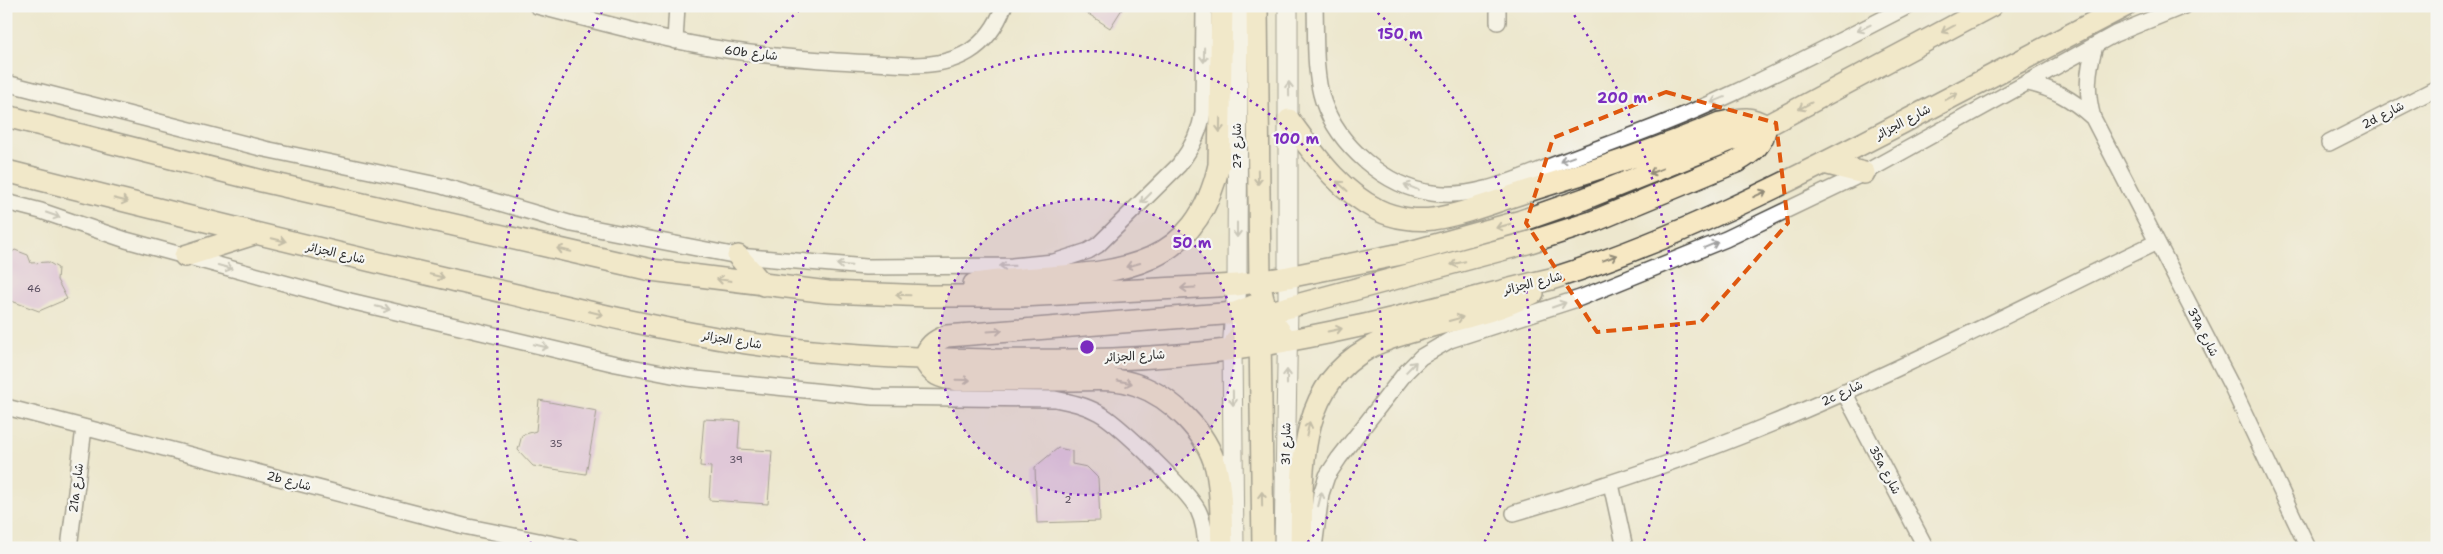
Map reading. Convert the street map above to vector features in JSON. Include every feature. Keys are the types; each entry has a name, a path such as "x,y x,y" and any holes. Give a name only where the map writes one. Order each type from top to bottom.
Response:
{"main road":[{"path":"929,296 975,284 1111,270 1138,265 1174,246 1191,230 1204,210 1214,188 1219,166 1222,6"},
{"path":"1256,6 1260,282 1255,311 1261,345 1263,548"},
{"path":"6,116 262,181 651,270 828,292 929,296 1020,296 1237,285 1288,277 1406,253 1521,221 1584,199 1766,126 1991,6"},
{"name":"شارع الجزائر","path":"6,171 254,234 645,325 747,343 826,353 924,359 1040,361 1131,357 1261,345 1551,279 1658,240 1824,164 2125,6"},
{"path":"1289,120 1328,173 1347,190 1379,210 1405,218 1433,219 1463,212 1571,177 1720,123 1754,119 1766,126"},
{"path":"1222,548 1216,467 1208,448 1194,426 1175,407 1136,384 1111,379 958,380 935,375 927,367 924,359 928,348 936,340 952,335 1255,311 1288,306 1465,261 1592,222 1736,162 1750,155 1764,140 1766,126"},
{"path":"1824,164 1864,173"},
{"path":"185,256 254,234"},
{"path":"738,256 763,285"},
{"path":"1232,349 1255,311 1288,277"},
{"path":"1301,548 1302,477 1309,422 1318,400 1336,374 1353,357 1369,348 1394,337 1502,307 1532,293 1551,279"},
{"path":"1237,285 1255,311 1287,340"}],"street":[{"name":"60b شارع","path":"537,6 675,41 789,58 913,65 932,65 951,61 968,53 982,42 995,27 1004,6"},
{"path":"675,41 677,6"},
{"path":"6,83 264,149 442,186 580,226 738,256 866,267 1012,266 1054,262 1088,251 1106,238 1179,165 1195,139 1203,112 1204,6"},
{"name":"شارع 27","path":"1237,285 1238,6"},
{"path":"1288,6 1288,277"},
{"path":"1314,6 1322,101 1331,119 1361,158 1384,174 1413,189 1440,194 1463,193 1501,184 1617,141 1732,94 1908,6"},
{"path":"1498,6 1498,22"},
{"path":"1314,548 1317,511 1327,476 1338,458 1421,357 1450,340 1528,316 1726,239 1864,173 2133,26 2184,6"},
{"name":"37a شارع","path":"2095,46 2087,82 2088,100 2093,118 2270,466 2308,548"},
{"name":"37a شارع","path":"2028,83 2046,87 2064,95 2093,118"},
{"name":"2d شارع","path":"2329,143 2437,88"},
{"path":"6,202 185,256 350,301 616,364 687,378 873,397 1055,399 1081,404 1100,414 1126,435 1188,495 1198,511 1204,529 1206,548"},
{"name":"2c شارع","path":"1514,513 1611,484 1716,446 1844,392 2157,242"},
{"name":"شارع 31","path":"1284,548 1288,277"},
{"path":"1232,349 1234,548"},
{"name":"35a شارع","path":"1844,392 1926,548"},
{"name":"2b شارع","path":"6,407 464,526 573,548"},
{"name":"21a شارع","path":"69,548 84,428"},
{"path":"1611,484 1625,548"}],"highlighted area":[{"path":"1666,92 1776,123 1788,223 1701,322 1597,332 1526,223 1553,138"}],"building":[{"path":"1076,6 1124,6 1110,28"},
{"path":"15,250 28,255 31,263 48,262 58,268 57,280 67,299 39,311 6,299 6,257"},
{"path":"539,400 597,411 586,474 533,466 518,450 522,435 536,431"},
{"path":"704,419 740,421 738,449 772,451 768,504 709,500 711,467 700,466"},
{"path":"1058,448 1072,451 1072,464 1087,467 1098,478 1100,521 1037,523 1035,467"}]}
